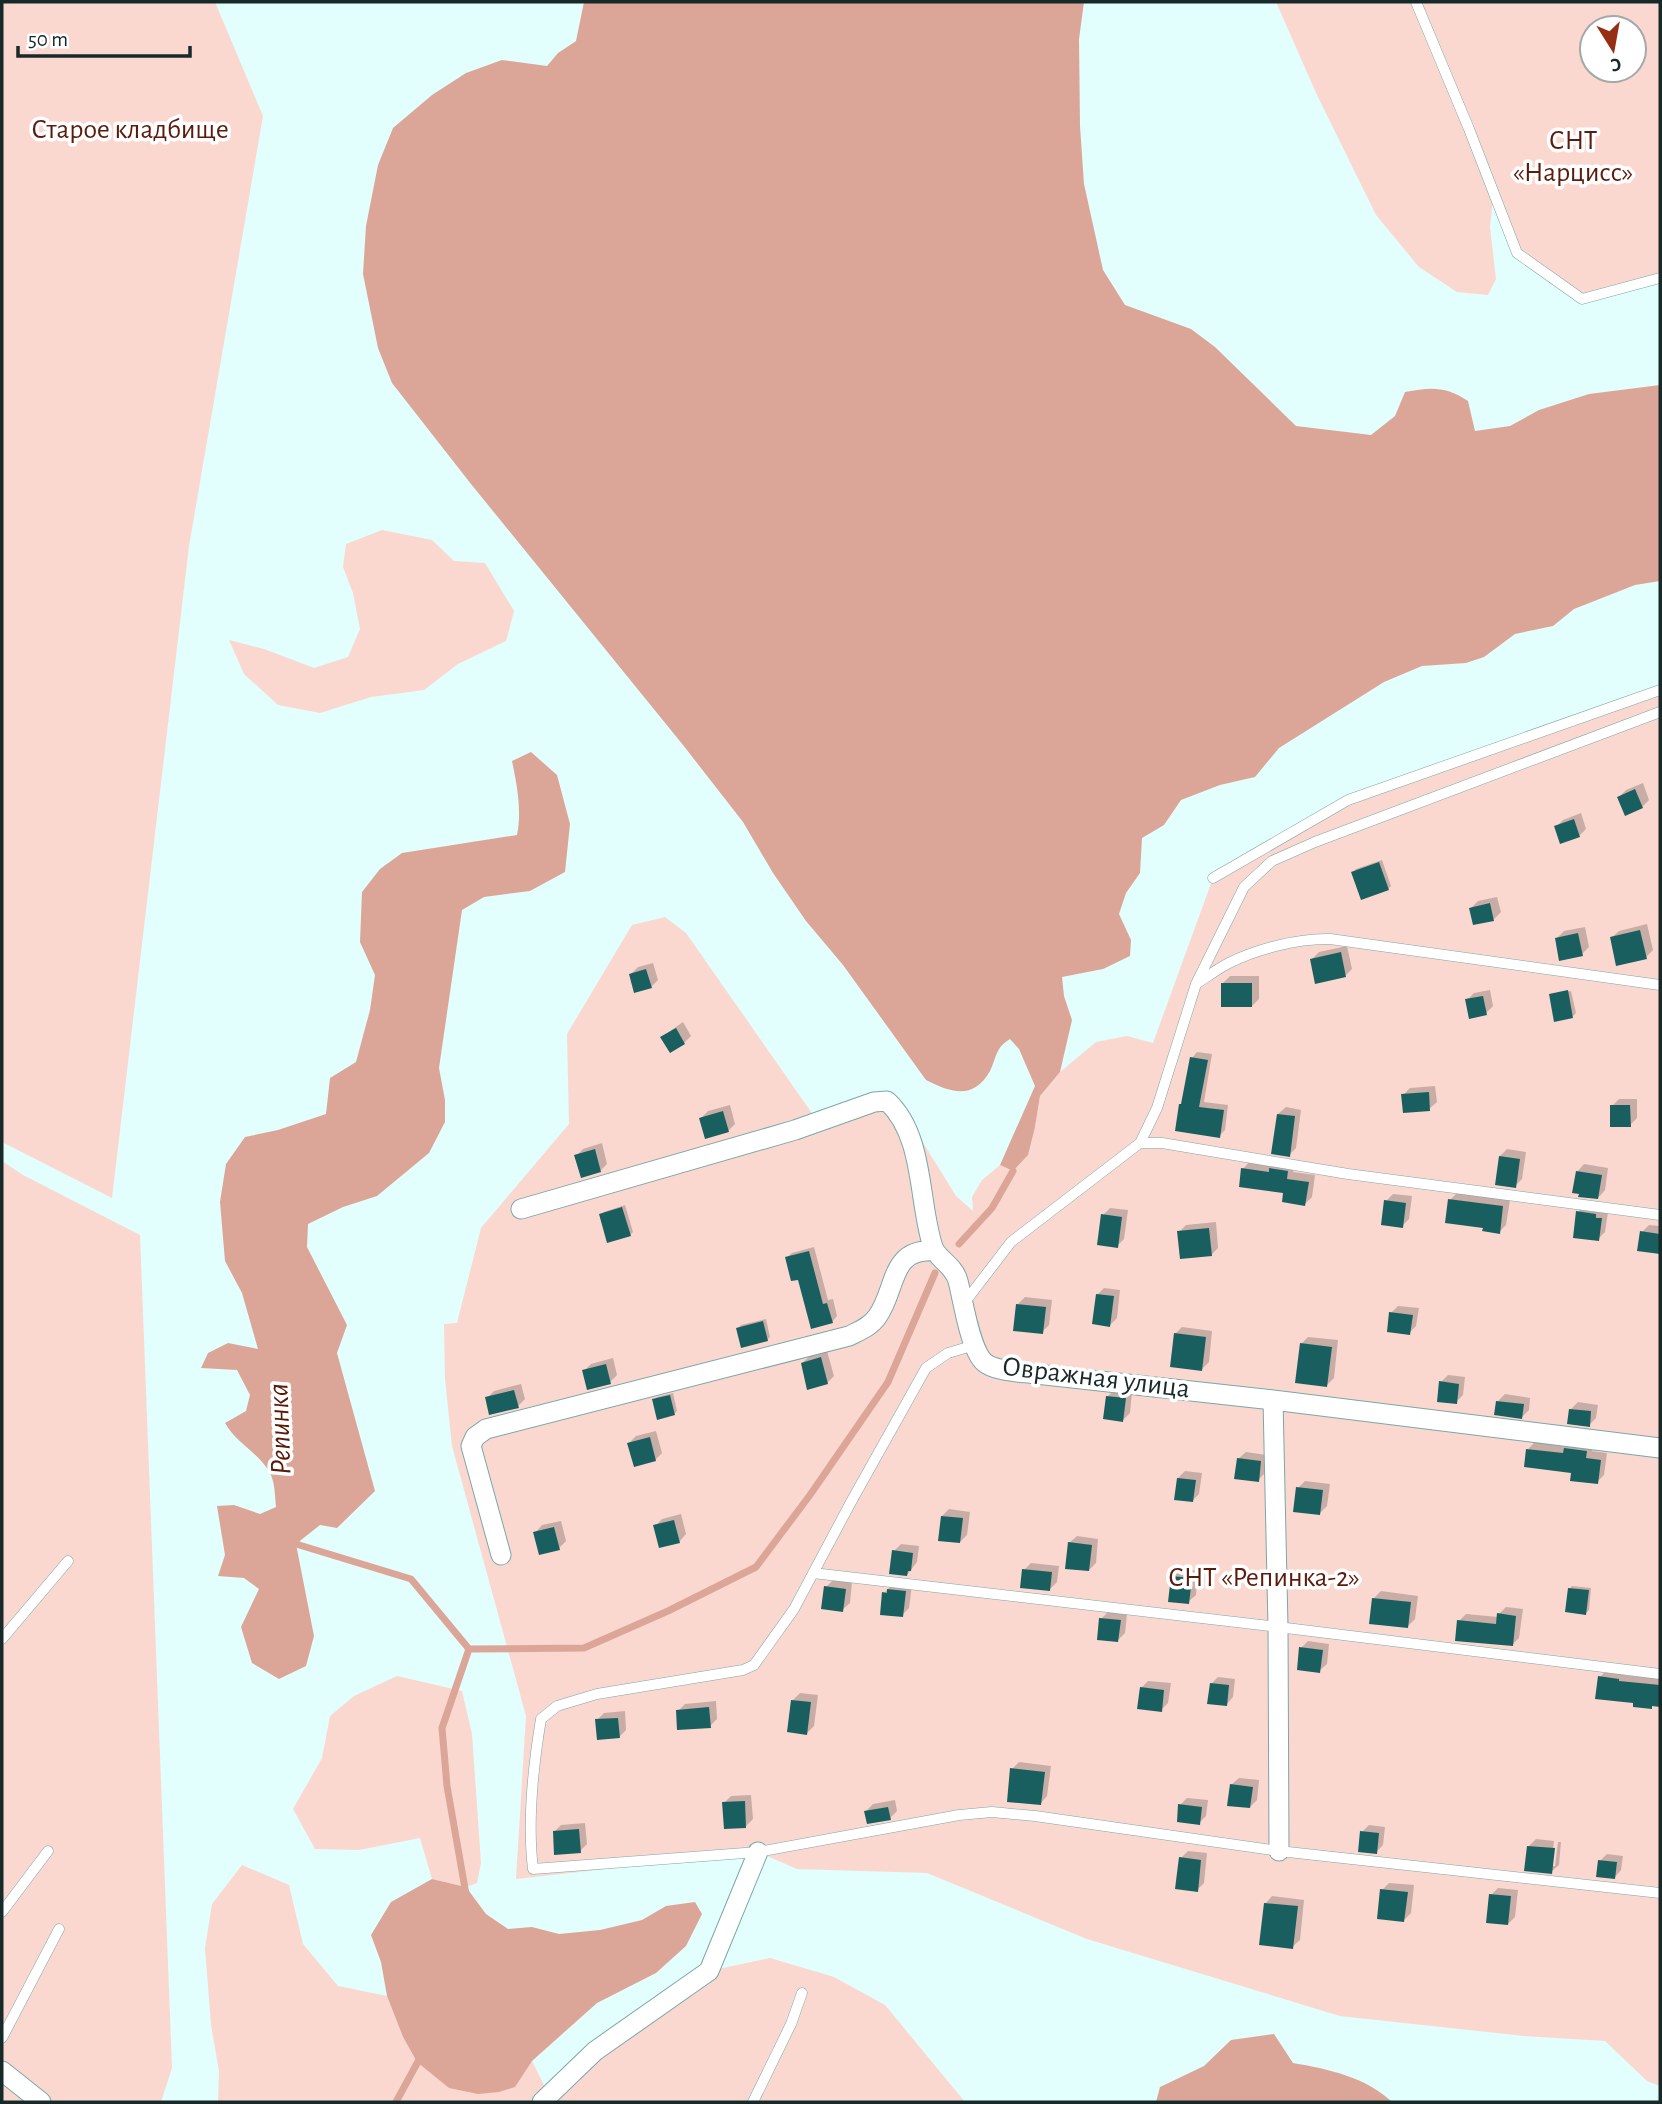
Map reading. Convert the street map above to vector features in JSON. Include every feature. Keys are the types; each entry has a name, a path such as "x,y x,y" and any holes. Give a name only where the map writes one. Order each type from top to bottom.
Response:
{"street":[{"path":"501,1555 471,1446 475,1437 486,1429 849,1336 864,1329 877,1318 899,1266 908,1255 921,1250 934,1251 915,1151 892,1106 884,1101 874,1102 795,1130 522,1209"},
{"name":"Овражная улица","path":"934,1251 949,1264 958,1278 962,1306 975,1345 984,1362 1000,1369 1660,1448"},
{"path":"1273,1400 1279,1627 1279,1851"},
{"path":"542,2102 595,2051 709,1971 758,1852"},
{"path":"2,2071 41,2102"}],"lane":[{"path":"1416,2 1517,253 1581,299 1660,278"},
{"path":"1213,878 1348,800 1660,690"},
{"path":"962,1306 1011,1242 1140,1143 1157,1108 1196,985 1244,887 1272,861 1315,842 1660,712"},
{"path":"1196,985 1229,963 1272,947 1311,938 1523,964 1660,985"},
{"path":"1140,1143 1162,1143 1348,1174 1660,1215"},
{"path":"975,1345 948,1353 926,1368 793,1609 754,1665 743,1671 597,1694 556,1706 541,1719 531,1827 533,1869 758,1852 959,1815 992,1812 1279,1851 1660,1893"},
{"path":"2,1639 68,1561"},
{"path":"813,1573 1660,1674"},
{"path":"2,1912 48,1851"},
{"path":"2,2038 59,1929"},
{"path":"753,2102 791,2024 802,1993"}],"green space":[{"name":"Старое кладбище","path":"2,2 215,2 263,116 189,546 112,1198 2,1142"},
{"name":"СНТ «Нарцисс»","path":"1276,2 1660,2 1660,278 1582,299 1517,253 1493,198 1490,227 1496,279 1488,295 1457,292 1419,267 1376,215 1317,95"},
{"path":"382,530 432,540 454,561 485,563 514,611 506,641 458,664 424,690 371,697 320,713 278,705 244,674 229,640 264,649 314,668 348,657 360,629 353,593 343,567 346,544"},
{"name":"СНТ «Репинка-2»","path":"1660,690 1660,2086 1647,2081 1605,2041 1524,2036 1340,2016 1087,1939 927,1873 797,1869 758,1852 516,1879 526,1716 452,1446 445,1379 444,1324 457,1323 481,1228 569,1124 567,1034 632,925 665,917 686,933 816,1119 893,1094 956,1196 973,1211 972,1197 982,1180 1000,1165 1013,1171 1035,1127 1040,1096 1060,1072 1096,1042 1127,1036 1153,1043 1213,878 1348,800"},
{"path":"2,1161 23,1175 140,1235 172,2068 161,2102 2,2102"},
{"path":"397,1676 462,1691 472,1734 481,1863 477,1883 466,1887 432,1879 420,1838 359,1850 315,1849 293,1809 322,1758 330,1716 354,1696"},
{"path":"242,1865 289,1885 303,1944 338,1986 387,1996 403,2037 417,2062 514,2087 532,2061 548,2093 709,1971 770,1958 834,1977 885,2005 965,2102 218,2102 219,2071 211,2025 205,1948 212,1904"}],"water":[{"path":"584,2 1084,2 1079,39 1084,184 1103,270 1125,305 1191,329 1215,347 1296,426 1371,435 1395,416 1405,392 1431,389 1445,390 1468,401 1475,431 1510,426 1539,410 1589,394 1660,385 1660,581 1635,585 1574,609 1553,626 1515,634 1484,657 1466,663 1422,666 1384,682 1279,748 1255,777 1220,785 1181,800 1164,825 1142,838 1140,873 1126,893 1119,914 1131,940 1130,956 1103,969 1062,977 1064,996 1072,1020 1060,1072 1040,1096 1028,1155 1013,1171 1000,1165 1035,1086 1019,1049 1010,1039 1005,1042 999,1049 990,1071 976,1087 969,1090 952,1090 926,1080 843,965 806,921 743,822 392,383 378,348 363,274 366,226 378,165 393,128 432,95 466,73 502,60 547,66 558,53 576,41"},
{"path":"531,752 557,775 570,824 565,872 530,891 484,897 462,910 439,1068 445,1100 445,1122 429,1153 377,1196 343,1207 308,1224 307,1247 347,1325 337,1353 375,1491 337,1528 320,1525 296,1544 314,1636 306,1666 279,1679 252,1663 241,1627 259,1589 244,1578 218,1576 225,1555 217,1506 234,1505 260,1514 276,1507 270,1473 225,1423 246,1411 250,1395 237,1370 201,1368 208,1353 228,1343 258,1349 242,1293 225,1261 220,1202 226,1164 245,1137 278,1130 326,1114 330,1078 356,1062 370,1010 375,975 360,942 362,892 380,869 402,853 517,835 519,807 512,761"},
{"path":"432,1879 466,1887 486,1914 508,1929 532,1927 559,1934 600,1930 642,1920 666,1906 695,1902 702,1914 686,1946 656,1973 597,2003 532,2061 515,2087 478,2094 449,2088 417,2062 403,2037 387,1996 381,1962 371,1935 391,1902"},
{"path":"1274,2034 1293,2063 1333,2071 1358,2080 1382,2093 1392,2102 1156,2102 1160,2087 1204,2066 1231,2040"}],"building":[{"path":"1635,789 1643,808 1625,816 1617,797"},
{"path":"1574,819 1580,837 1560,844 1554,826"},
{"path":"1379,862 1389,890 1361,900 1351,872"},
{"path":"1490,903 1494,921 1473,925 1469,908"},
{"path":"1640,930 1647,959 1616,966 1610,937"},
{"path":"1578,933 1583,956 1559,961 1555,938"},
{"path":"1341,952 1346,977 1315,984 1310,959"},
{"path":"646,969 652,988 634,993 629,974"},
{"path":"1221,983 1252,983 1252,1007 1221,1007"},
{"path":"1568,990 1573,1018 1554,1022 1549,994"},
{"path":"1483,996 1487,1015 1469,1019 1465,999"},
{"path":"676,1028 685,1044 670,1053 660,1037"},
{"path":"1190,1057 1208,1060 1199,1107 1224,1110 1220,1138 1175,1131"},
{"path":"1429,1092 1430,1111 1403,1113 1401,1094"},
{"path":"1610,1105 1630,1105 1631,1127 1610,1127"},
{"path":"723,1111 729,1132 705,1139 699,1118"},
{"path":"1277,1114 1295,1116 1290,1157 1271,1154"},
{"path":"595,1149 601,1172 581,1178 574,1155"},
{"path":"1499,1156 1520,1159 1516,1188 1495,1185"},
{"path":"1241,1168 1269,1172 1269,1168 1288,1171 1287,1179 1309,1182 1305,1206 1282,1202 1283,1193 1239,1187"},
{"path":"1576,1171 1602,1175 1598,1199 1578,1197 1579,1194 1572,1193"},
{"path":"1448,1199 1503,1206 1500,1234 1482,1231 1483,1228 1445,1223"},
{"path":"1384,1200 1406,1203 1403,1228 1381,1225"},
{"path":"622,1207 631,1236 607,1243 599,1214"},
{"path":"1576,1211 1596,1214 1596,1218 1602,1218 1599,1241 1573,1238"},
{"path":"1101,1214 1122,1217 1118,1248 1097,1245"},
{"path":"1209,1228 1212,1256 1180,1259 1177,1231"},
{"path":"1640,1231 1660,1234 1660,1254 1637,1251"},
{"path":"809,1251 823,1304 827,1303 833,1323 811,1329 798,1280 791,1281 785,1257"},
{"path":"1096,1294 1114,1296 1110,1327 1092,1324"},
{"path":"1016,1304 1046,1307 1043,1334 1013,1331"},
{"path":"1389,1312 1413,1315 1410,1335 1387,1332"},
{"path":"763,1321 768,1341 741,1348 736,1328"},
{"path":"1174,1333 1206,1337 1202,1371 1170,1367"},
{"path":"1300,1343 1332,1347 1327,1387 1295,1383"},
{"path":"821,1357 828,1384 807,1390 801,1363"},
{"path":"606,1364 611,1384 587,1390 582,1370"},
{"path":"1439,1381 1459,1384 1457,1404 1437,1402"},
{"path":"514,1390 519,1408 489,1415 485,1397"},
{"path":"670,1395 675,1415 657,1420 652,1399"},
{"path":"1106,1396 1126,1398 1123,1422 1103,1419"},
{"path":"1496,1401 1524,1404 1522,1419 1494,1415"},
{"path":"1569,1409 1591,1411 1590,1427 1567,1424"},
{"path":"650,1437 656,1461 634,1467 627,1443"},
{"path":"1564,1448 1587,1451 1586,1458 1601,1460 1598,1484 1570,1481 1571,1473 1524,1467 1526,1449 1563,1453"},
{"path":"1237,1458 1261,1461 1259,1482 1234,1479"},
{"path":"1177,1478 1196,1480 1193,1502 1174,1500"},
{"path":"1296,1487 1323,1490 1320,1515 1293,1512"},
{"path":"941,1516 963,1518 960,1543 938,1541"},
{"path":"674,1520 680,1543 659,1548 653,1525"},
{"path":"554,1527 560,1550 539,1555 533,1532"},
{"path":"1068,1542 1092,1545 1089,1571 1065,1569"},
{"path":"892,1550 913,1553 911,1571 908,1571 907,1576 889,1574"},
{"path":"1022,1569 1052,1572 1050,1591 1020,1588"},
{"path":"1171,1576 1192,1578 1189,1604 1168,1602"},
{"path":"824,1586 846,1589 843,1612 821,1609"},
{"path":"1568,1588 1589,1590 1586,1615 1565,1612"},
{"path":"887,1589 906,1591 903,1617 880,1615 882,1592 887,1593"},
{"path":"1372,1598 1411,1602 1408,1628 1369,1624"},
{"path":"1497,1613 1516,1616 1513,1646 1455,1641 1457,1620 1496,1624"},
{"path":"1099,1618 1121,1620 1118,1642 1097,1640"},
{"path":"1299,1647 1323,1650 1320,1673 1297,1670"},
{"path":"1598,1676 1660,1685 1660,1707 1633,1707 1633,1703 1595,1699"},
{"path":"1210,1683 1229,1685 1227,1706 1207,1704"},
{"path":"1140,1687 1164,1690 1162,1712 1137,1709"},
{"path":"791,1700 811,1702 807,1735 787,1732"},
{"path":"709,1707 711,1728 677,1730 676,1710"},
{"path":"618,1718 620,1738 597,1740 595,1719"},
{"path":"1010,1768 1045,1772 1041,1805 1007,1802"},
{"path":"1230,1784 1253,1787 1250,1808 1227,1806"},
{"path":"745,1801 746,1828 724,1829 722,1802"},
{"path":"1178,1804 1202,1807 1200,1825 1177,1822"},
{"path":"888,1807 891,1820 867,1824 864,1811"},
{"path":"579,1829 581,1853 554,1855 553,1831"},
{"path":"1360,1831 1379,1833 1377,1854 1358,1852"},
{"path":"1527,1846 1555,1848 1552,1874 1524,1871"},
{"path":"1179,1857 1201,1860 1198,1892 1175,1889"},
{"path":"1598,1860 1617,1862 1615,1879 1596,1877"},
{"path":"1380,1889 1408,1892 1404,1922 1377,1919"},
{"path":"1489,1894 1511,1896 1508,1925 1486,1923"},
{"path":"1264,1903 1298,1906 1293,1949 1259,1945"}],"waterway":[{"path":"959,1244 992,1208 1013,1171"},
{"path":"469,1649 584,1648 668,1611 756,1567 810,1495 888,1382 935,1273"},
{"name":"Репинка","path":"297,1536 296,1544 411,1579 469,1649 442,1728 447,1786 466,1894"},
{"name":"Репинка","path":"396,2102 421,2056"}]}
